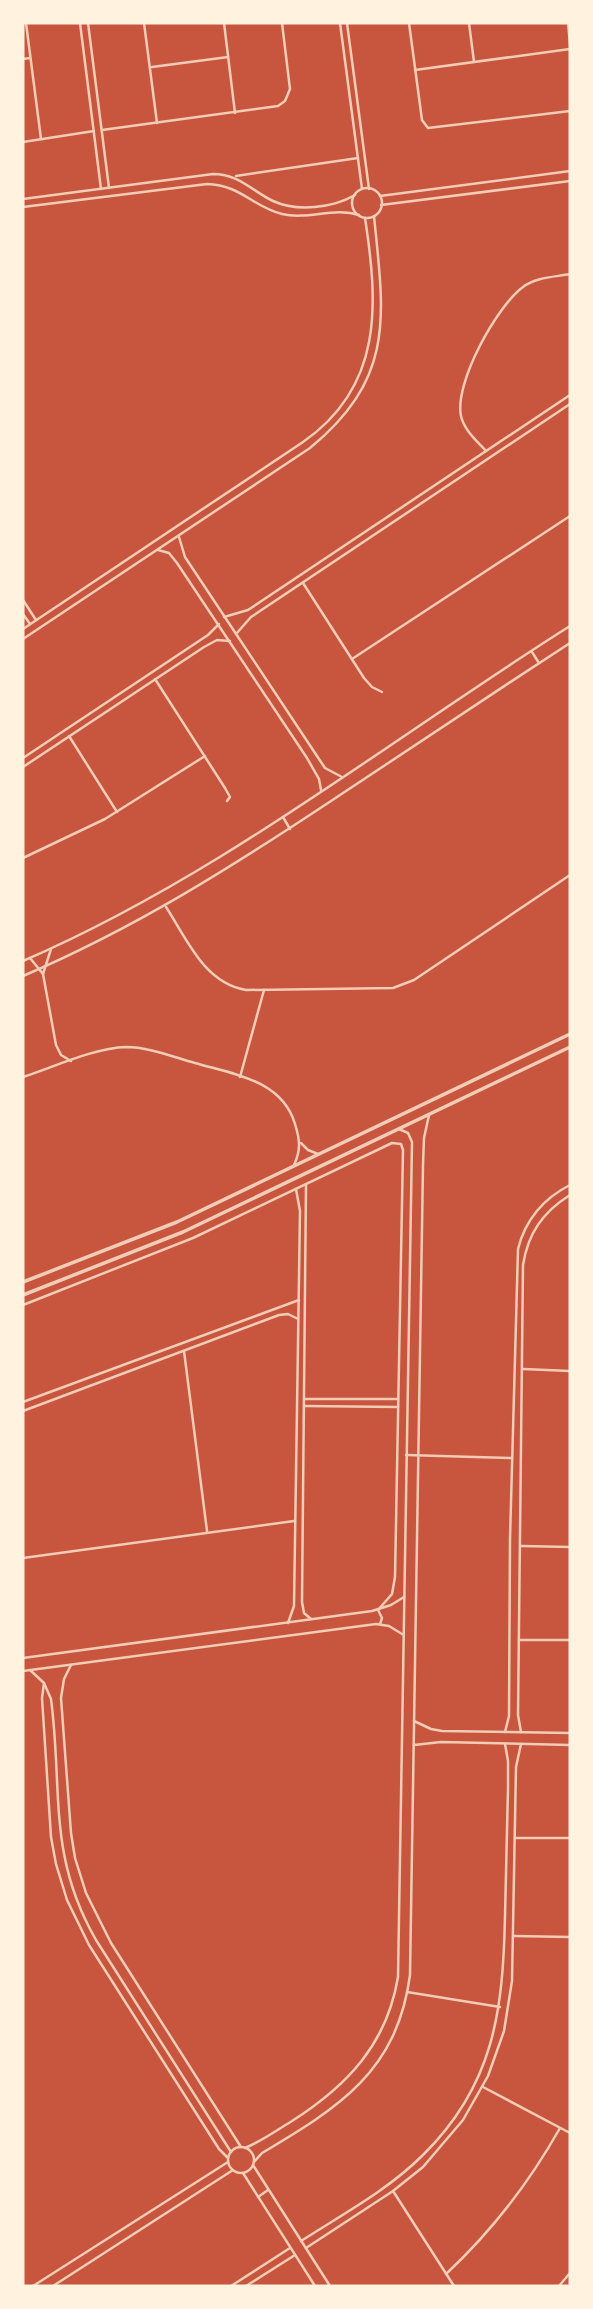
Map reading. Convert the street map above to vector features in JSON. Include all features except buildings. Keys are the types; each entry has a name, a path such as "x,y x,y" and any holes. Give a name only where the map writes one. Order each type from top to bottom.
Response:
{"street":[{"path":"26,23 41,139"},
{"path":"80,23 101,189"},
{"path":"88,23 109,188"},
{"path":"144,23 158,123"},
{"path":"224,23 236,113"},
{"path":"102,130 274,108 287,97 290,85 282,23"},
{"path":"340,23 362,189"},
{"path":"347,23 369,189"},
{"path":"409,23 422,120 430,129 570,111"},
{"path":"469,23 474,62"},
{"path":"415,70 570,47 568,23"},
{"path":"150,68 228,57"},
{"path":"23,59 30,58"},
{"path":"23,142 94,131"},
{"path":"23,199 213,174 233,177 358,158"},
{"path":"233,177 272,200 305,207 331,204 355,195 362,189 369,189 380,197 570,171"},
{"path":"381,205 570,181"},
{"path":"147,183 148,191"},
{"path":"23,207 215,184 236,190 267,209 282,214 305,216 347,212 365,218 374,216"},
{"path":"355,195 352,204 359,215"},
{"path":"23,639 310,449 337,423 359,392 372,367 380,334 383,305 374,216 381,205 380,197"},
{"path":"34,198 35,206"},
{"path":"23,629 312,436 347,398 363,364 372,333 374,303 365,218"},
{"path":"486,452 464,425 460,413 467,374 475,352 522,288 535,281 570,274"},
{"path":"225,617 250,608 570,395"},
{"path":"236,634 254,614 570,404"},
{"path":"273,463 278,470"},
{"path":"352,659 570,516"},
{"path":"179,536 185,557 315,753 330,772 342,777"},
{"path":"158,550 169,553 219,624 307,758 319,779 321,791"},
{"path":"177,563 185,557"},
{"path":"302,582 368,683 382,692"},
{"path":"23,600 36,620"},
{"path":"250,608 254,614"},
{"path":"23,614 30,624"},
{"path":"23,758 200,641 219,624"},
{"path":"23,961 159,895 283,817 570,626"},
{"path":"23,767 204,647 217,640 230,641"},
{"path":"200,641 204,647"},
{"path":"23,976 101,941 166,907 290,829 570,643"},
{"path":"531,652 539,663"},
{"path":"155,679 229,795 228,801"},
{"path":"69,736 117,812"},
{"path":"50,740 55,746"},
{"path":"307,758 315,753"},
{"path":"23,858 117,812 205,756"},
{"path":"283,817 290,829"},
{"path":"166,907 212,976 233,988 381,989 404,985 570,875"},
{"path":"51,949 43,974 56,1045 61,1055 71,1061"},
{"path":"30,958 43,968"},
{"path":"240,1077 264,990"},
{"path":"23,1282 150,1233 570,1034"},
{"path":"23,1295 156,1244 570,1047"},
{"path":"23,1077 116,1048 138,1048 240,1077 264,1086 280,1096 291,1111 300,1143 294,1165"},
{"path":"243,2173 262,2153 335,2107 363,2082 390,2040 407,1992 410,1975 423,1166 424,1138 429,1115"},
{"path":"231,2152 243,2148 329,2096 361,2064 381,2032 398,1977 411,1166 411,1139 405,1131 399,1129"},
{"path":"300,1143 318,1154"},
{"path":"23,1305 172,1247 392,1143 399,1143 402,1146 393,1589 378,1610"},
{"path":"411,1166 423,1166"},
{"path":"306,1184 308,1204 302,1606 311,1619"},
{"path":"505,1732 509,1716 510,1539 518,1249 526,1228 549,1199 570,1185"},
{"path":"250,1187 255,1198"},
{"path":"288,1623 294,1606 300,1210 296,1189"},
{"path":"232,1195 238,1201 237,1206"},
{"path":"521,1732 517,1715 523,1265 530,1238 543,1216 570,1195"},
{"path":"515,1295 523,1296"},
{"path":"23,1402 299,1300"},
{"path":"272,1310 275,1317"},
{"path":"23,1411 275,1317 285,1314 298,1319"},
{"path":"184,1351 208,1533"},
{"path":"398,1365 408,1364"},
{"path":"523,1369 570,1371"},
{"path":"50,1392 53,1399"},
{"path":"305,1399 398,1399"},
{"path":"305,1406 398,1407"},
{"path":"512,1451 521,1452"},
{"path":"406,1455 512,1458"},
{"path":"23,1558 295,1521"},
{"path":"510,1539 520,1540"},
{"path":"395,1542 405,1542"},
{"path":"520,1546 570,1546"},
{"path":"294,1572 302,1572"},
{"path":"23,1658 378,1610 404,1597"},
{"path":"378,1610 382,1618 380,1625"},
{"path":"23,1671 380,1625 394,1628 403,1635"},
{"path":"519,1640 570,1640"},
{"path":"71,1665 64,1679 61,1698 71,1833 78,1870 86,1893 111,1943 226,2124 243,2148 252,2154 253,2164 268,2190 330,2286"},
{"path":"30,1670 44,1683 51,1699 60,1836 64,1862 75,1897 96,1940 231,2152"},
{"path":"44,1683 42,1698 50,1824 56,1864 67,1900 95,1955 219,2149 233,2170 243,2173 315,2286"},
{"path":"51,1699 61,1698"},
{"path":"414,1721 431,1729 449,1731 570,1733"},
{"path":"448,1743 449,1731"},
{"path":"301,2241 372,2196 424,2154 460,2110 485,2061 500,2007 505,1954 508,1761 505,1744"},
{"path":"306,2248 393,2191 439,2150 463,2120 493,2064 508,2017 513,1955 517,1759 521,1744"},
{"path":"414,1745 570,1745"},
{"path":"508,1788 516,1788"},
{"path":"401,1834 413,1835"},
{"path":"515,1838 570,1838"},
{"path":"513,1936 570,1937"},
{"path":"505,1954 513,1955"},
{"path":"407,1992 500,2007"},
{"path":"485,2061 493,2064"},
{"path":"483,2087 570,2133"},
{"path":"217,2130 226,2124"},
{"path":"446,2274 495,2224 530,2177 561,2128"},
{"path":"33,2286 228,2160 231,2152"},
{"path":"53,2286 233,2170"},
{"path":"258,2197 268,2190"},
{"path":"393,2191 454,2286"},
{"path":"231,2286 290,2248"},
{"path":"246,2286 295,2255"},
{"path":"559,2286 570,2273"}]}
